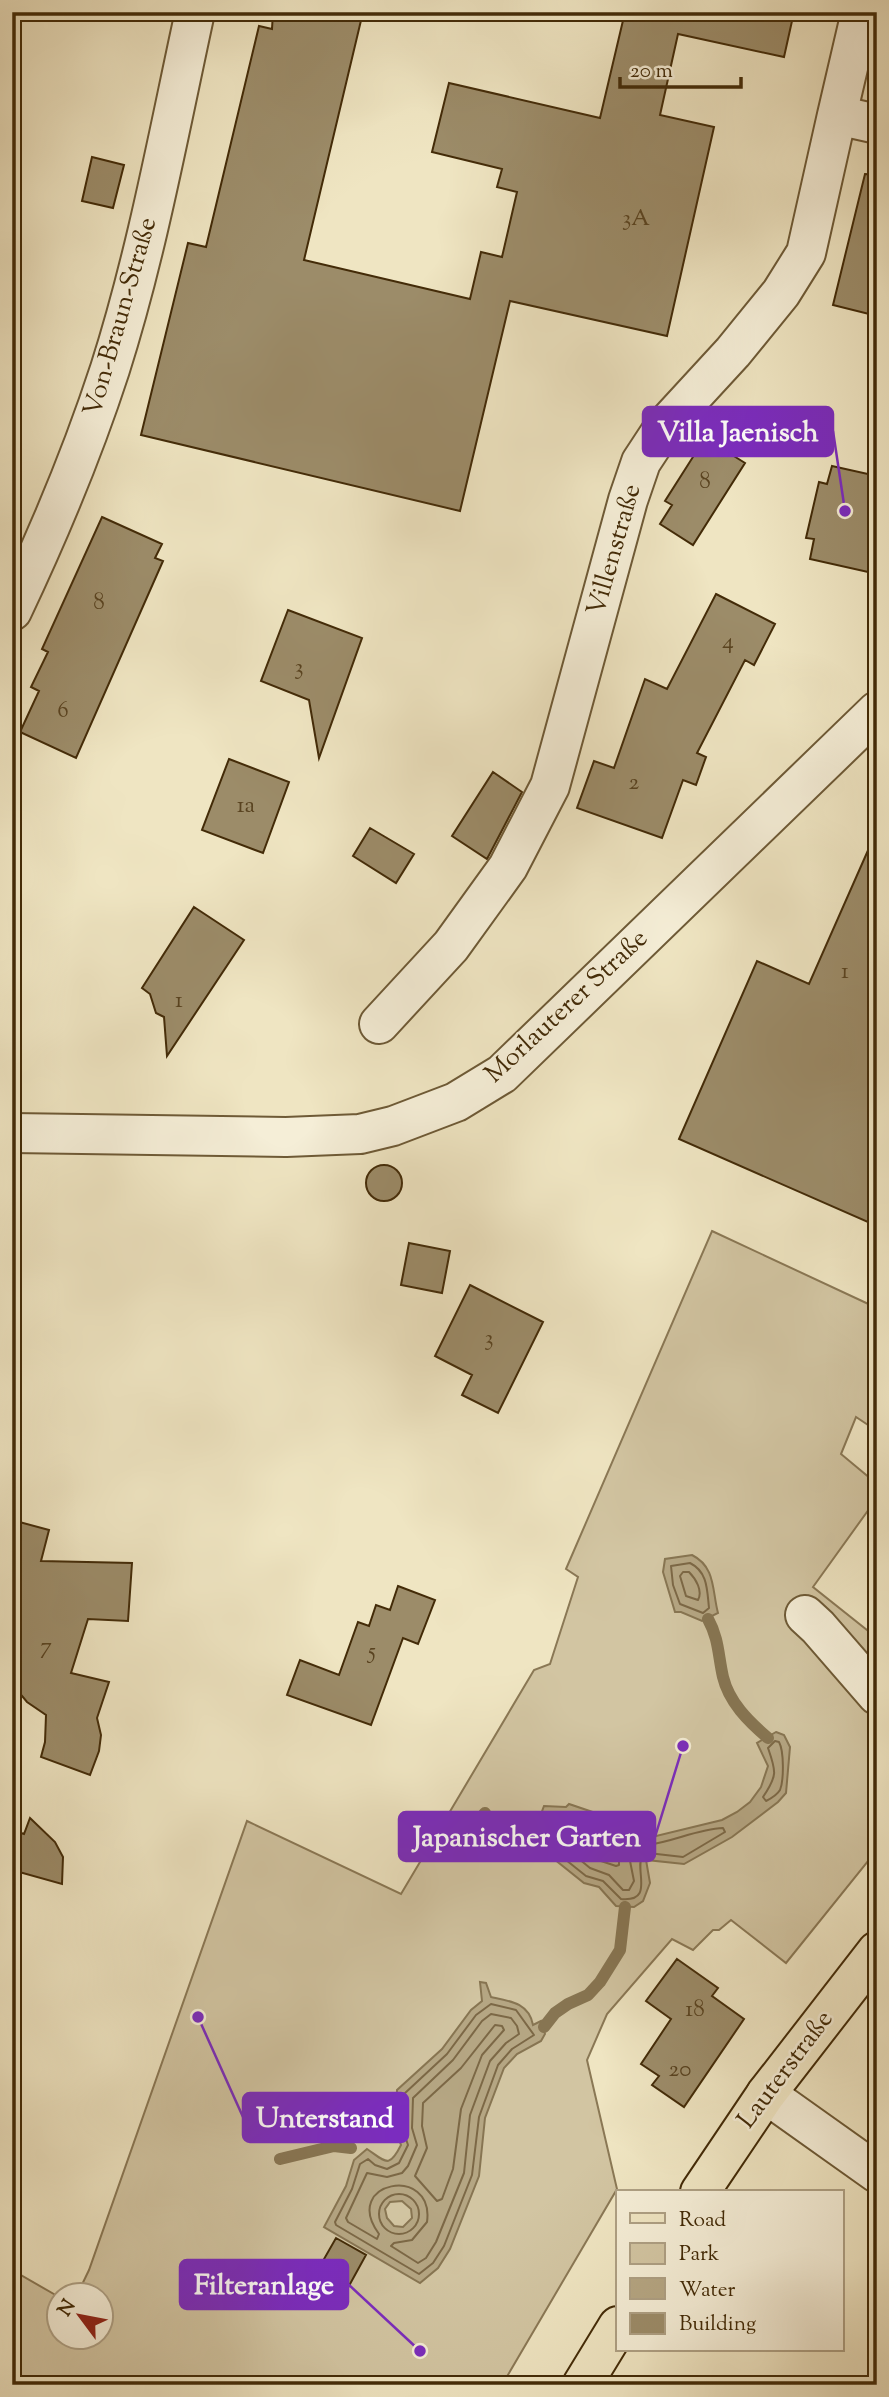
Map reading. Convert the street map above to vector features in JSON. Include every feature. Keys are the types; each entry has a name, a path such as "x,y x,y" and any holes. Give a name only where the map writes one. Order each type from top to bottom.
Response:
{"main road":[{"name":"Lauterstraße","path":"701,2190 766,2094 877,1951"},
{"path":"582,2385 616,2329"}],"street":[{"name":"Von-Braun-Straße","path":"12,611 81,454 111,368 137,273 195,12"},
{"name":"Villenstraße","path":"379,1024 451,947 508,867 550,786 628,500 641,462 664,427 733,352 781,293 806,253 860,12"},
{"path":"838,115 877,124"},
{"name":"Morlauterer Straße","path":"12,1133 286,1137 360,1134 393,1126 456,1102 502,1074 877,711"},
{"path":"805,1615 877,1695"},
{"path":"766,2094 877,2173"}],"green space":[{"path":"712,1231 877,1308 877,1431 856,1417 841,1454 877,1484 877,1498 813,1587 877,1638 877,1850 786,1963 731,1920 719,1930 713,1930 693,1950 672,1939 607,2014 587,2060 617,2189 502,2385 12,2385 12,2270 46,2290 46,2352 116,2352 116,2282 83,2282 247,1821 401,1894 534,1670 550,1664 578,1577 566,1569"}],"water":[{"path":"692,1555 700,1560 709,1573 718,1613 702,1621 675,1612 663,1572 665,1559"},
{"path":"776,1732 784,1735 790,1747 786,1793 732,1837 684,1864 646,1860 650,1883 643,1901 634,1907 616,1906 599,1887 584,1883 539,1847 538,1822 544,1806 566,1807 569,1804 622,1822 648,1838 722,1820 750,1802 761,1787 768,1766 757,1743"},
{"path":"480,1982 486,1983 491,1997 518,2004 523,2008 533,2025 541,2021 545,2034 541,2041 517,2054 504,2068 485,2118 479,2176 450,2249 438,2268 420,2283 324,2227 346,2186 354,2160 367,2149 387,2161 393,2158 401,2145 396,2132 397,2090 442,2049 471,2010 482,2001","holes":["402,2201 411,2209 412,2218 403,2227 394,2226 387,2218 385,2209 390,2202"]}],"building":[{"path":"273,12 363,12 304,260 470,299 481,252 502,257 517,192 497,187 502,169 432,152 449,83 600,118 625,12 794,12 784,57 678,34 660,115 714,127 667,336 510,301 460,511 141,435 188,243 206,247 259,26 272,29"},
{"path":"92,157 124,165 113,208 82,201"},
{"path":"865,174 877,175 877,316 833,305"},
{"path":"705,438 745,463 693,545 660,524 672,505 665,501"},
{"path":"832,466 877,476 877,574 810,559 814,539 806,538 819,482 827,484"},
{"path":"102,517 162,544 155,558 163,561 76,758 20,732 39,691 31,687 48,652 42,649"},
{"path":"716,594 775,624 754,665 745,660 697,753 706,757 696,785 683,780 662,838 577,808 594,761 614,768 645,679 667,689"},
{"path":"288,610 362,638 319,758 309,700 261,681"},
{"path":"229,759 289,782 263,853 202,830"},
{"path":"493,772 522,792 487,859 452,836"},
{"path":"370,828 414,854 396,883 353,856"},
{"path":"877,830 877,1226 679,1139 757,961 809,984"},
{"path":"194,907 244,940 167,1056 164,1017 156,1013 150,994 142,988"},
{"path":"384,1165 396,1171 402,1183 396,1195 384,1201 372,1195 366,1183 372,1171"},
{"path":"409,1243 450,1251 442,1293 401,1285"},
{"path":"470,1285 543,1322 498,1413 462,1395 472,1375 435,1356"},
{"path":"12,1520 49,1530 41,1561 132,1563 128,1621 88,1619 71,1673 109,1682 97,1718 101,1735 99,1751 90,1775 41,1757 45,1742 46,1715 27,1702 12,1684"},
{"path":"398,1586 435,1600 418,1644 403,1638 371,1725 287,1695 300,1660 339,1675 358,1622 369,1626 376,1605 390,1610"},
{"path":"30,1818 55,1842 63,1857 62,1884 12,1870 12,1830 24,1834"},
{"path":"677,1959 718,1988 712,1996 744,2019 684,2107 652,2085 659,2076 641,2064 671,2019 646,2001"},
{"path":"336,2238 366,2255 339,2304 308,2287"}],"waterway":[{"path":"708,1619 730,1695 747,1718 768,1738"},
{"path":"449,1854 485,1813"},
{"path":"544,2027 555,2013 588,1995 600,1982 620,1950 625,1907"},
{"path":"280,2159 334,2146 351,2148"}],"place":[{"name":"Villa Jaenisch","path":"845,511"},
{"name":"Japanischer Garten","path":"683,1746"},
{"name":"Unterstand","path":"198,2017"},
{"name":"Filteranlage","path":"420,2351"}]}
